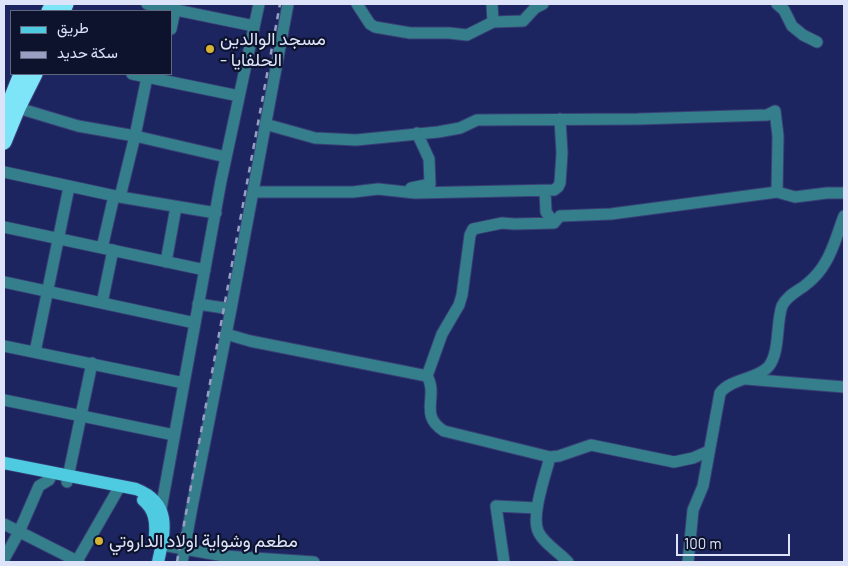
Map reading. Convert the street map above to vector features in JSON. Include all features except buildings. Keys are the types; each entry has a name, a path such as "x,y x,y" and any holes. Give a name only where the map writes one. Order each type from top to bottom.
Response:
{"highway":[{"path":"4,116 21,75"},
{"path":"4,142 34,75"}],"main road":[{"path":"4,464 50,477"},
{"path":"4,470 144,492 155,500 157,512 150,562"},
{"path":"157,512 164,526 158,562"}],"street":[{"path":"147,4 170,7 254,26"},
{"path":"157,512 174,435 226,157 258,4"},
{"path":"182,562 245,229 254,192 288,4"},
{"path":"357,4 370,24 375,27 410,33 467,35 493,22 523,20 535,8 543,4"},
{"path":"492,4 493,22"},
{"path":"777,4 784,10 792,26 803,35 817,42"},
{"path":"137,75 147,77 160,76 239,96"},
{"path":"102,303 107,249 117,196 135,136 147,77"},
{"path":"18,108 78,126 135,136 226,157"},
{"path":"265,124 315,138 356,140 438,132 460,128 477,120 638,119 767,115 775,111 778,136 777,192"},
{"path":"254,192 353,192 378,189 415,193 554,190 560,183 562,153 560,119"},
{"path":"397,191 430,184 429,160 417,134"},
{"path":"4,172 117,196 216,214"},
{"path":"35,352 69,186"},
{"path":"545,191 546,212 554,222"},
{"path":"709,451 693,458 674,462 591,445 559,456 550,457 444,431 436,426 429,413 430,384 427,376 442,334 459,305 462,296 470,234 473,228 502,222 514,224 554,222 560,216 611,214 777,192 795,197 844,193"},
{"path":"166,262 176,207"},
{"path":"688,562 694,510 702,492 720,393 729,386 766,369 771,363 775,351 782,306 785,300 808,283 826,262 844,216"},
{"path":"4,227 205,270"},
{"path":"4,282 195,323"},
{"path":"198,304 231,309"},
{"path":"226,334 250,341 427,376"},
{"path":"4,346 184,383"},
{"path":"67,479 92,363"},
{"path":"743,379 844,387"},
{"path":"4,400 174,435"},
{"path":"550,457 537,508 538,532 568,562"},
{"path":"4,559 19,532 40,486 50,477"},
{"path":"4,524 78,562 119,489"},
{"path":"504,562 496,506 537,508"},
{"path":"162,546 224,556 314,562"}],"railway":[{"path":"177,562 280,4"}],"place":[{"name":"مسجد الوالدين - الحلفايا","path":"210,49"},
{"name":"مطعم وشواية اولاد الداروتي","path":"99,541"}]}
